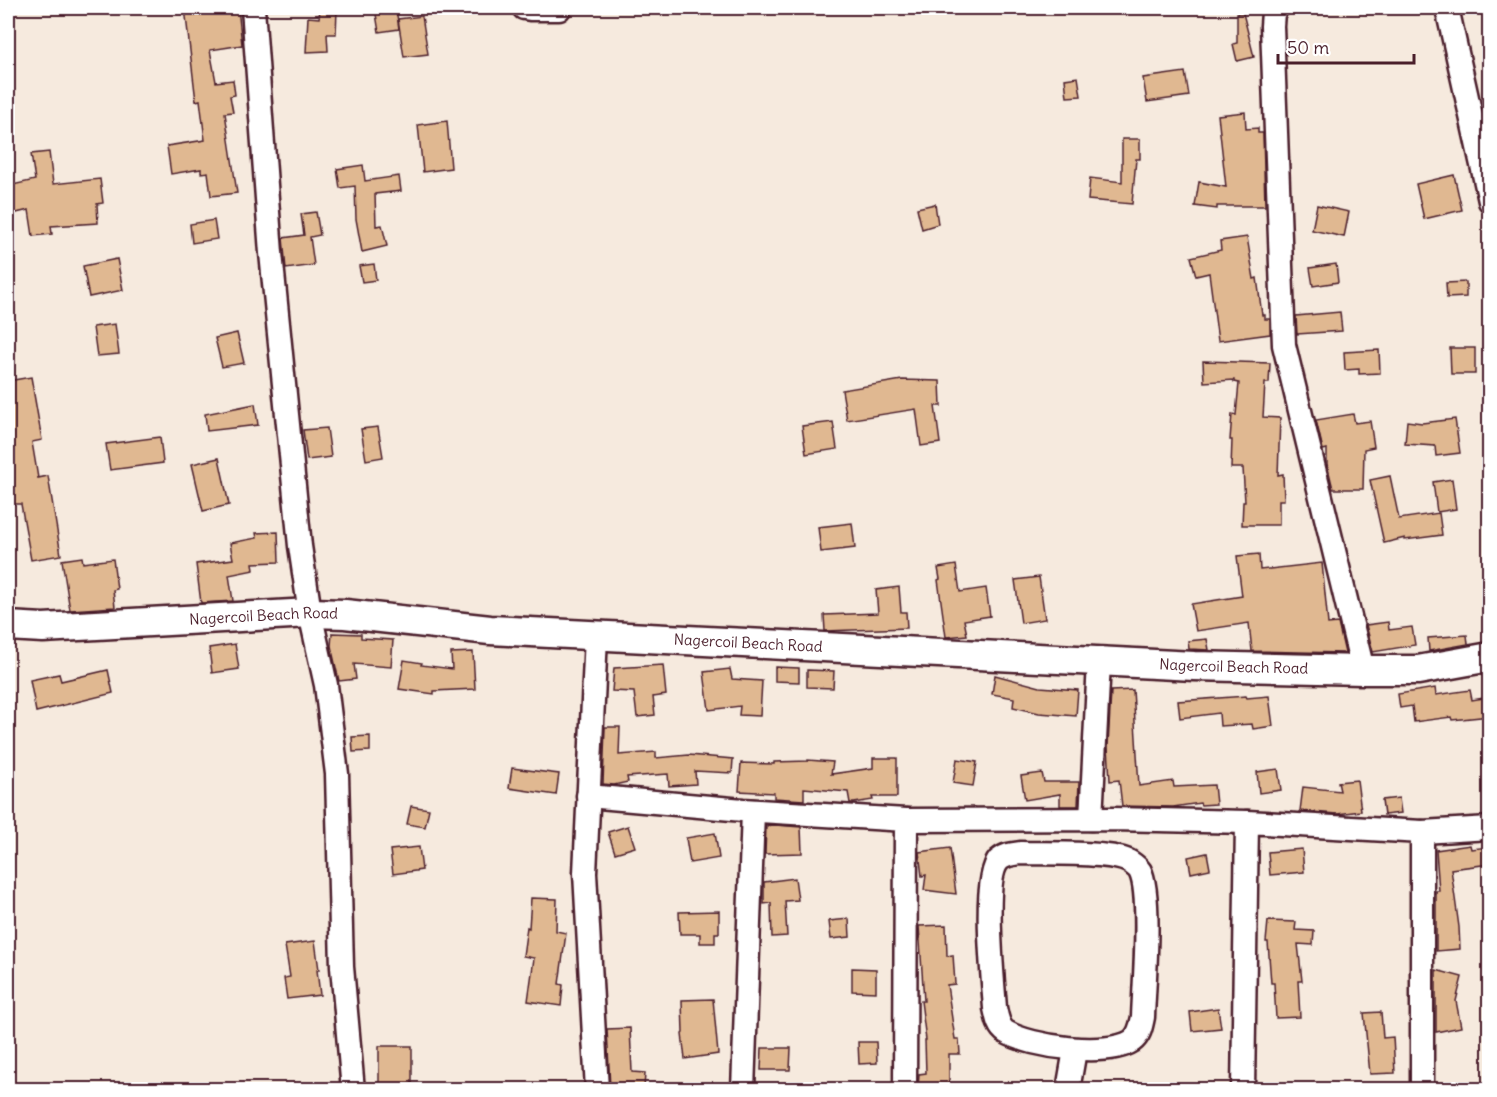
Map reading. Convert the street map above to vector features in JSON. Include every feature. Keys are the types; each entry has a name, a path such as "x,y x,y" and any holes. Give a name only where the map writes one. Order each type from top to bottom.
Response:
{"main road":[{"name":"Nagercoil Beach Road","path":"8,626 43,627 310,613 345,614 490,630 1099,662 1418,670 1490,657"}],"street":[{"path":"253,8 271,253 300,546 310,613 326,685 337,774 342,967 353,1089"},
{"path":"524,8 560,9"},
{"path":"1277,8 1273,12 1272,26 1284,345 1363,670"},
{"path":"1447,8 1490,201"},
{"path":"596,636 585,873 597,1089"},
{"path":"1099,662 1102,819 1112,856"},
{"path":"588,796 753,811 906,820 1102,819 1247,822 1422,832 1490,828"},
{"path":"742,1089 753,811"},
{"path":"905,1089 906,820"},
{"path":"1243,1089 1247,822"},
{"path":"1422,832 1422,1089"},
{"path":"1006,855 1112,856 1129,861 1139,870 1144,884 1146,909 1143,1017 1140,1033 1133,1040 1117,1048 1075,1050 1021,1038 1005,1031 998,1023 994,1008 989,892 993,871 998,861 1006,855"},
{"path":"1068,1089 1075,1050"}],"building":[{"path":"185,8 238,8 242,45 210,50 216,82 233,80 235,95 230,96 233,112 225,113 237,193 211,196 208,172 201,173 201,169 171,174 167,146 205,140 200,100 196,101"},
{"path":"375,8 396,8 399,29 379,32"},
{"path":"320,9 337,10 336,34 327,34 328,51 306,52 308,17 319,18"},
{"path":"1237,13 1243,13 1254,57 1237,61 1233,44 1237,43"},
{"path":"422,16 428,54 404,57 398,19"},
{"path":"1185,72 1189,96 1147,102 1143,78"},
{"path":"1078,77 1081,96 1067,97 1065,79"},
{"path":"1245,112 1246,129 1258,128 1258,133 1263,133 1265,206 1217,206 1217,209 1195,206 1199,182 1226,187 1218,115"},
{"path":"447,121 451,168 423,172 418,125"},
{"path":"1122,139 1140,139 1140,159 1136,159 1132,204 1088,200 1090,178 1122,182"},
{"path":"49,152 53,184 100,179 103,203 97,204 98,223 51,226 52,234 33,236 29,210 8,215 8,186 35,180 31,154"},
{"path":"363,165 365,181 399,176 401,191 375,194 376,226 382,225 387,246 362,252 356,219 355,186 340,188 337,169"},
{"path":"1454,175 1462,210 1424,219 1416,184"},
{"path":"935,204 938,224 922,229 917,208"},
{"path":"1317,205 1349,212 1344,237 1312,230"},
{"path":"316,212 320,235 310,237 314,265 286,269 283,238 304,235 301,214"},
{"path":"214,220 217,239 192,243 190,224"},
{"path":"1247,237 1254,279 1257,278 1262,315 1265,315 1265,319 1270,319 1270,334 1218,341 1209,273 1196,276 1191,257 1221,250 1220,241"},
{"path":"117,259 123,290 89,297 83,266"},
{"path":"374,264 376,280 362,282 359,266"},
{"path":"1336,264 1338,282 1313,286 1310,268"},
{"path":"1466,282 1466,297 1447,298 1446,283"},
{"path":"1340,312 1342,331 1297,334 1296,316"},
{"path":"115,324 119,354 97,356 93,327"},
{"path":"237,333 244,363 222,367 215,338"},
{"path":"1450,348 1475,348 1475,374 1451,374"},
{"path":"1379,350 1380,373 1359,374 1359,369 1345,370 1344,352"},
{"path":"1203,361 1270,363 1269,383 1265,383 1263,417 1280,418 1278,475 1283,474 1284,500 1279,500 1279,525 1242,525 1243,502 1245,502 1243,468 1231,468 1232,440 1230,440 1232,414 1236,415 1239,383 1234,380 1204,382"},
{"path":"31,377 42,440 32,442 38,478 48,476 61,555 31,560 21,504 8,504 8,381"},
{"path":"902,380 940,381 941,406 935,406 940,443 921,446 916,409 847,420 842,390"},
{"path":"255,404 258,425 207,431 205,414"},
{"path":"1353,414 1355,423 1370,421 1374,447 1364,449 1363,489 1333,489 1327,464 1327,449 1323,450 1316,420"},
{"path":"1455,419 1460,453 1436,456 1435,446 1405,444 1407,421 1422,423"},
{"path":"833,422 837,449 806,454 802,426"},
{"path":"378,427 383,457 366,460 361,429"},
{"path":"327,428 331,457 307,460 303,430"},
{"path":"160,437 163,463 110,470 106,444"},
{"path":"219,458 229,505 203,511 192,464"},
{"path":"1390,476 1399,519 1439,513 1442,535 1405,540 1405,538 1384,543 1370,480"},
{"path":"1452,479 1456,509 1437,512 1433,482"},
{"path":"852,523 855,548 821,552 818,527"},
{"path":"278,532 279,562 253,563 254,570 229,575 233,601 201,603 196,564 233,559 230,543 257,538 256,533"},
{"path":"1259,554 1260,570 1322,563 1328,624 1338,623 1345,653 1252,651 1249,623 1196,631 1191,604 1242,596 1237,556"},
{"path":"82,557 83,563 113,559 117,589 113,590 115,607 70,610 62,560"},
{"path":"956,565 960,592 986,588 990,616 964,620 967,635 946,637 938,568"},
{"path":"1039,577 1045,619 1021,623 1015,580"},
{"path":"899,587 901,612 906,612 907,628 825,631 824,615 878,613 876,590"},
{"path":"1388,622 1389,630 1412,627 1415,645 1373,652 1366,625"},
{"path":"332,633 361,634 361,638 393,640 391,667 354,664 356,679 339,681 331,646"},
{"path":"1467,635 1468,644 1429,651 1428,638"},
{"path":"1207,639 1209,650 1189,649 1188,641"},
{"path":"235,644 239,669 212,673 209,648"},
{"path":"473,652 475,689 434,691 434,694 399,689 404,660 452,669 451,653"},
{"path":"663,665 666,695 653,697 655,715 637,717 634,692 612,691 614,668"},
{"path":"775,667 799,668 799,682 775,681"},
{"path":"730,669 732,679 762,681 760,716 739,715 740,706 709,710 704,672"},
{"path":"108,670 113,693 36,712 30,680 59,674 61,681"},
{"path":"807,670 834,671 833,688 807,687"},
{"path":"995,675 1040,687 1078,690 1076,716 1039,713 1013,707 1014,698 992,694"},
{"path":"1435,688 1436,695 1470,690 1472,700 1490,697 1490,716 1452,720 1451,717 1414,722 1412,706 1400,708 1398,694"},
{"path":"1133,690 1139,786 1173,781 1174,787 1214,785 1216,804 1201,805 1200,803 1173,807 1122,806 1119,780 1110,781 1108,746 1111,691"},
{"path":"1246,696 1247,698 1269,696 1273,726 1253,729 1252,724 1220,726 1219,713 1180,718 1178,701"},
{"path":"605,727 620,727 619,755 656,752 656,758 689,755 733,759 732,773 695,771 696,784 669,786 668,774 627,777 628,782 614,785 603,784"},
{"path":"370,736 370,751 353,752 352,737"},
{"path":"873,758 897,758 897,797 872,797 873,800 850,803 848,792 804,788 804,800 774,798 774,793 739,791 741,763 774,764 774,762 808,760 833,762 831,774 873,768"},
{"path":"957,759 977,762 973,786 953,783"},
{"path":"512,768 559,774 556,795 509,788"},
{"path":"1278,769 1281,790 1259,793 1257,772"},
{"path":"1042,773 1044,782 1079,782 1078,806 1060,806 1060,794 1025,800 1021,776"},
{"path":"1357,780 1361,811 1337,814 1300,811 1303,787 1340,791 1338,782"},
{"path":"1399,798 1401,813 1384,815 1382,800"},
{"path":"411,806 429,809 425,827 407,824"},
{"path":"628,826 635,847 615,853 608,832"},
{"path":"766,826 801,827 802,853 765,854"},
{"path":"715,833 719,858 690,863 686,838"},
{"path":"1470,845 1471,849 1490,847 1490,864 1451,869 1460,949 1436,951 1436,891 1439,891 1436,850"},
{"path":"419,847 422,870 393,874 390,850"},
{"path":"950,848 956,894 924,890 926,875 922,876 919,852"},
{"path":"1302,849 1304,872 1270,875 1268,852"},
{"path":"1207,853 1210,869 1191,873 1188,857"},
{"path":"795,878 798,900 785,901 787,936 772,937 771,903 764,904 764,882"},
{"path":"531,898 557,899 556,931 566,933 559,984 563,985 561,1006 528,1001 534,958 523,956 527,927 529,928"},
{"path":"719,911 719,933 715,933 715,943 700,943 700,934 680,934 679,912"},
{"path":"849,919 850,937 831,939 829,921"},
{"path":"1268,921 1296,922 1295,930 1314,931 1313,945 1298,944 1302,981 1298,981 1300,1017 1276,1018 1274,983 1271,983 1268,942 1266,942"},
{"path":"946,925 947,956 953,955 955,984 947,985 955,1039 959,1039 960,1054 949,1054 949,1089 918,1089 919,1074 926,1073 919,926"},
{"path":"315,941 320,995 287,999 284,978 290,977 285,945"},
{"path":"852,968 876,969 876,992 852,991"},
{"path":"1436,970 1462,977 1456,1001 1461,1027 1436,1032"},
{"path":"713,999 718,1054 685,1059 682,1000"},
{"path":"1218,1008 1221,1028 1192,1031 1190,1012"},
{"path":"1381,1012 1383,1038 1393,1037 1395,1073 1370,1074 1364,1013"},
{"path":"630,1028 632,1072 645,1073 644,1089 610,1088 607,1029"},
{"path":"858,1042 876,1042 877,1063 859,1064"},
{"path":"379,1046 412,1046 412,1089 379,1089"},
{"path":"762,1048 791,1048 790,1070 761,1070"}]}
